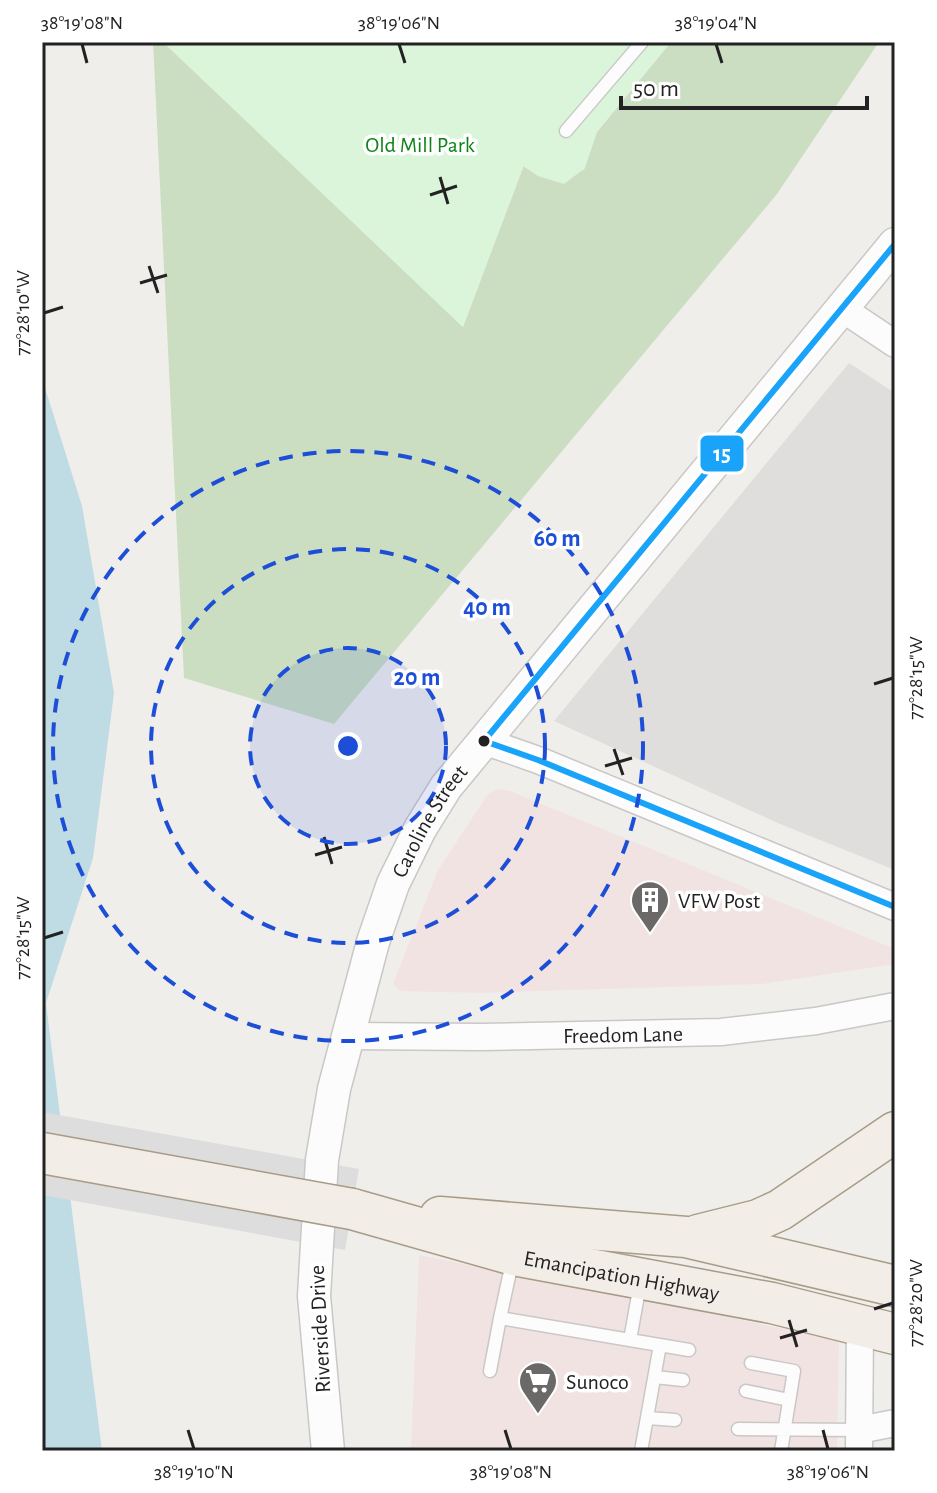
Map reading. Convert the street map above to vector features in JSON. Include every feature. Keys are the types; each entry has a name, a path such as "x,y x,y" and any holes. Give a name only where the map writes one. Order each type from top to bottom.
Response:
{"main road":[{"path":"686,1237 729,1229 780,1210 895,1132"},
{"name":"Emancipation Highway","path":"42,1153 352,1209 686,1237 895,1286"},
{"name":"Emancipation Highway","path":"352,1209 514,1255 772,1303 878,1329"}],"street":[{"name":"Caroline Street","path":"322,1160 347,1036 373,942 393,884 420,829 446,787 895,244"},
{"path":"841,308 895,344"},
{"path":"484,741 895,907"},
{"name":"Freedom Lane","path":"347,1036 481,1037 721,1032 816,1021 895,1006"},
{"name":"Riverside Drive","path":"322,1160 314,1296 328,1451"},
{"path":"859,1440 878,1329"},
{"path":"859,1440 895,1423"}],"lane":[{"path":"566,131 642,42"},
{"path":"490,1371 514,1255"},
{"path":"630,1340 641,1279"},
{"path":"500,1318 689,1350"},
{"path":"641,1451 660,1345"},
{"path":"751,1363 794,1371 781,1451"},
{"path":"655,1377 683,1380"},
{"path":"746,1391 789,1400"},
{"path":"648,1418 675,1420"},
{"path":"738,1429 786,1428 859,1440"}],"shaded area":[{"path":"849,363 895,393 895,870 780,824 554,721"},
{"path":"497,789 510,791 895,949 895,964 762,984 478,993 400,991 393,984 438,870 488,794"},
{"path":"419,1255 839,1340 837,1451 411,1451"}],"green space":[{"path":"153,42 163,42 463,327 524,165 538,176 584,170 597,132 671,42 879,42 777,194 334,724 184,678"},
{"name":"Old Mill Park","path":"163,42 671,42 597,131 584,169 564,184 538,176 523,166 463,327"}],"water":[{"path":"42,378 82,506 114,693 93,858 46,1003 102,1451 42,1451"}],"pier":[{"path":"42,1112 359,1169 345,1250 42,1195"}],"transit line":[{"name":"15","path":"895,244 484,741 538,760 895,907"}],"place":[{"name":"VFW Post","path":"650,934"},
{"name":"Sunoco","path":"538,1415"}]}
